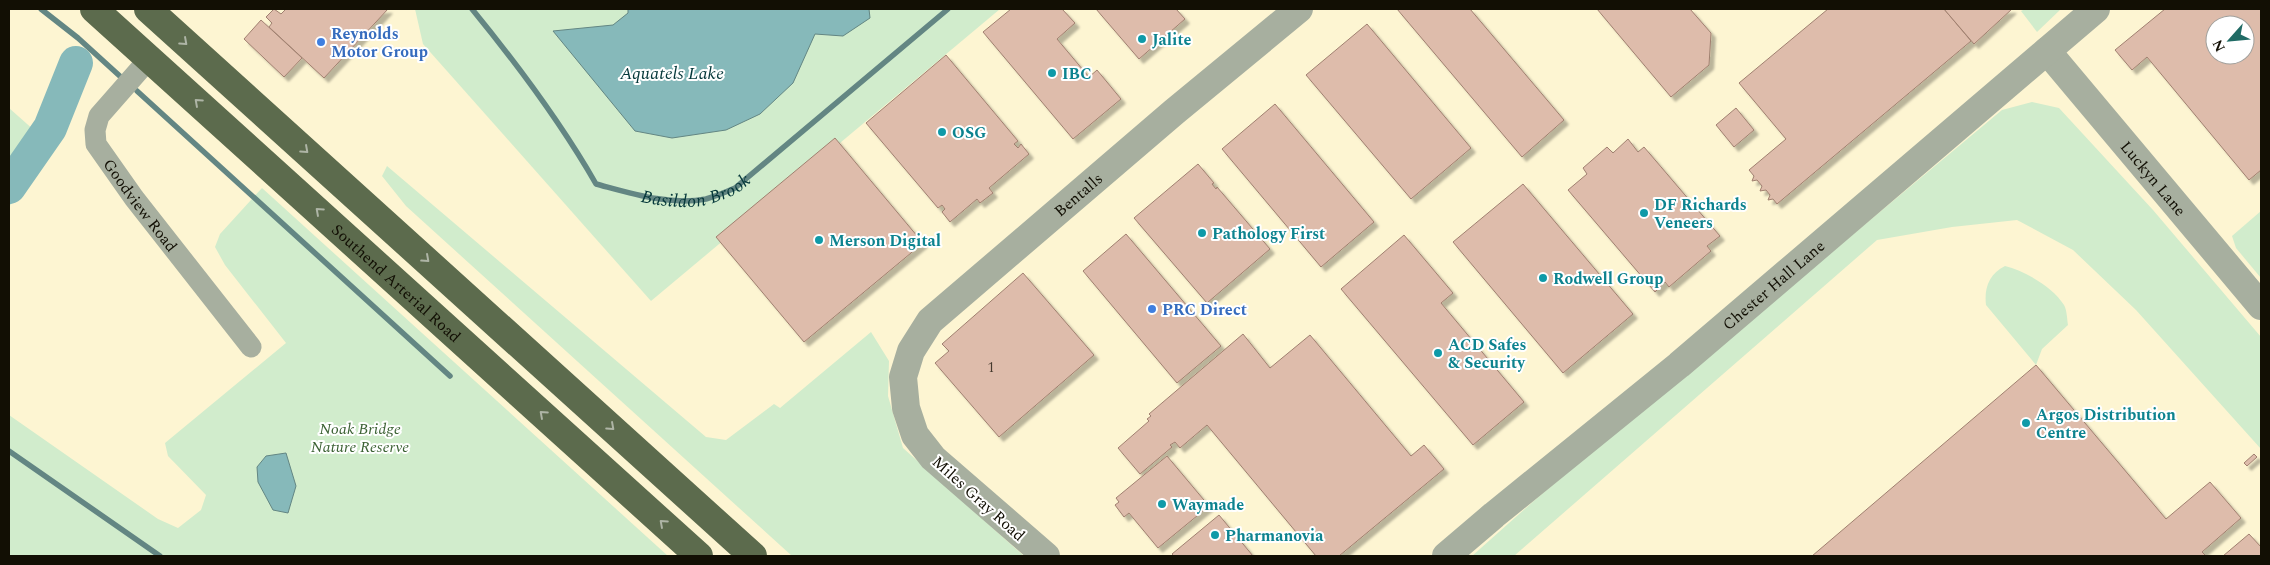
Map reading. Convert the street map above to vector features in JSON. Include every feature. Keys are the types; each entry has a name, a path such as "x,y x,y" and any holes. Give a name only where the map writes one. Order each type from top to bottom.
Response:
{"highway":[{"name":"Southend Arterial Road","path":"94,9 699,556"},
{"path":"148,9 753,556"}],"street":[{"name":"Bentalls","path":"906,408 903,377 911,351 930,320 1174,112 1299,9"},
{"name":"Chester Hall Lane","path":"1446,556 1679,365 2096,9"},
{"name":"Luckyn Lane","path":"2047,50 2261,306"},
{"name":"Goodview Road","path":"149,59 99,116 95,130 96,144 104,159 251,347"},
{"name":"Miles Gray Road","path":"906,408 915,435 933,458 1046,556"}],"green space":[{"path":"415,9 1000,9 651,301 423,44"},
{"path":"2025,9 2061,9 2037,32 2021,11"},
{"path":"2032,102 2059,108 2153,210 2261,337 2261,449 2136,310 2073,250 2017,220 1952,227 1877,240 1514,556 1472,556 1536,499 2002,110"},
{"path":"9,108 53,147 9,207"},
{"path":"387,166 706,437 726,440 774,404 780,408 871,332 889,361 888,396 903,448 1024,556 792,556 406,206 382,176"},
{"name":"Noak Bridge Nature Reserve","path":"262,188 668,556 9,556 9,415 158,519 178,528 201,510 206,495 168,456 165,443 286,343 225,265 215,247 220,234"},
{"path":"2261,211 2261,278 2236,248 2232,236"},
{"path":"2005,266 2030,276 2046,286 2059,298 2066,309 2068,325 2042,349 2036,365 1986,305 1987,287 1991,277"}],"water":[{"name":"Aquatels Lake","path":"628,9 869,9 870,18 843,36 815,34 793,83 760,114 726,130 672,138 635,131 553,31 613,25 628,13"},
{"path":"286,453 296,486 288,513 273,510 258,482 257,467 266,456"}],"building":[{"name":"Reynolds Motor Group","path":"274,9 281,14 286,9 388,9 324,78 269,27 272,23 266,17"},
{"name":"IBC","path":"1011,9 1062,9 1075,23 1057,39 1089,77 1097,70 1121,99 1073,139 983,32"},
{"name":"Jalite","path":"1096,9 1176,9 1185,19 1139,59"},
{"path":"1397,9 1470,9 1564,120 1522,157"},
{"path":"1597,9 1690,9 1711,33 1709,65 1671,97"},
{"path":"1828,9 1944,9 1971,41 1777,204 1773,199 1768,200 1770,195 1766,190 1760,191 1762,186 1757,180 1752,181 1754,176 1749,170 1786,139 1739,83"},
{"path":"1944,9 2012,9 1974,44"},
{"path":"2165,9 2261,9 2261,170 2249,180 2147,57 2132,70 2115,50"},
{"path":"261,20 302,58 284,77 244,39"},
{"path":"1367,24 1471,148 1411,199 1306,75"},
{"name":"OSG","path":"946,55 1018,141 1014,144 1018,148 1021,144 1029,154 989,188 993,193 980,203 977,199 950,222 942,212 945,209 942,205 938,208 866,123"},
{"path":"1275,104 1374,222 1321,267 1222,149"},
{"path":"1736,108 1754,130 1734,147 1716,125"},
{"name":"Merson Digital","path":"835,138 923,243 804,342 716,237"},
{"name":"DF Richards Veneers","path":"1628,139 1638,152 1644,147 1720,236 1707,246 1711,251 1669,287 1665,282 1655,292 1568,190 1587,174 1583,168 1607,147 1613,153"},
{"name":"Pathology First","path":"1198,164 1214,183 1212,184 1216,189 1217,187 1270,249 1207,303 1134,218"},
{"name":"Rodwell Group","path":"1523,184 1633,314 1563,373 1453,242"},
{"name":"PRC Direct","path":"1126,234 1221,346 1177,383 1083,271"},
{"name":"ACD Safes & Security","path":"1404,235 1453,293 1441,303 1524,402 1473,445 1341,289"},
{"path":"1023,273 1094,355 999,437 935,363 949,351 942,344"},
{"path":"1243,334 1270,368 1310,335 1411,456 1424,445 1444,469 1339,556 1316,556 1207,425 1180,448 1175,442 1170,445 1172,447 1140,474 1118,448 1149,421 1147,419 1151,416 1149,414"},
{"name":"Argos Distribution Centre","path":"2036,365 2166,519 2210,482 2241,518 2202,552 2206,556 1812,556"},
{"path":"2254,454 2257,457 2247,466 2244,463"},
{"name":"Waymade","path":"1167,456 1209,506 1158,548 1129,513 1124,517 1115,505 1119,502 1116,498"},
{"name":"Pharmanovia","path":"1219,515 1253,556 1174,556 1172,554"},
{"path":"2249,534 2261,547 2261,556 2223,556"}],"waterway":[{"path":"41,9 78,38 122,78"},
{"name":"Basildon Brook","path":"472,9 537,94 568,138 596,184 650,198 678,201 706,199 735,188 948,9"},
{"name":"Basildon Brook","path":"9,187 50,128 76,63"},
{"path":"137,91 450,376"},
{"path":"9,451 160,556"}],"place":[{"name":"Jalite","path":"1142,39"},
{"name":"Reynolds Motor Group","path":"321,42"},
{"name":"IBC","path":"1052,73"},
{"name":"OSG","path":"942,132"},
{"name":"DF Richards Veneers","path":"1644,213"},
{"name":"Pathology First","path":"1202,233"},
{"name":"Merson Digital","path":"819,240"},
{"name":"Rodwell Group","path":"1543,278"},
{"name":"PRC Direct","path":"1152,309"},
{"name":"ACD Safes & Security","path":"1438,353"},
{"name":"Argos Distribution Centre","path":"2026,423"},
{"name":"Waymade","path":"1162,504"},
{"name":"Pharmanovia","path":"1215,535"}]}
